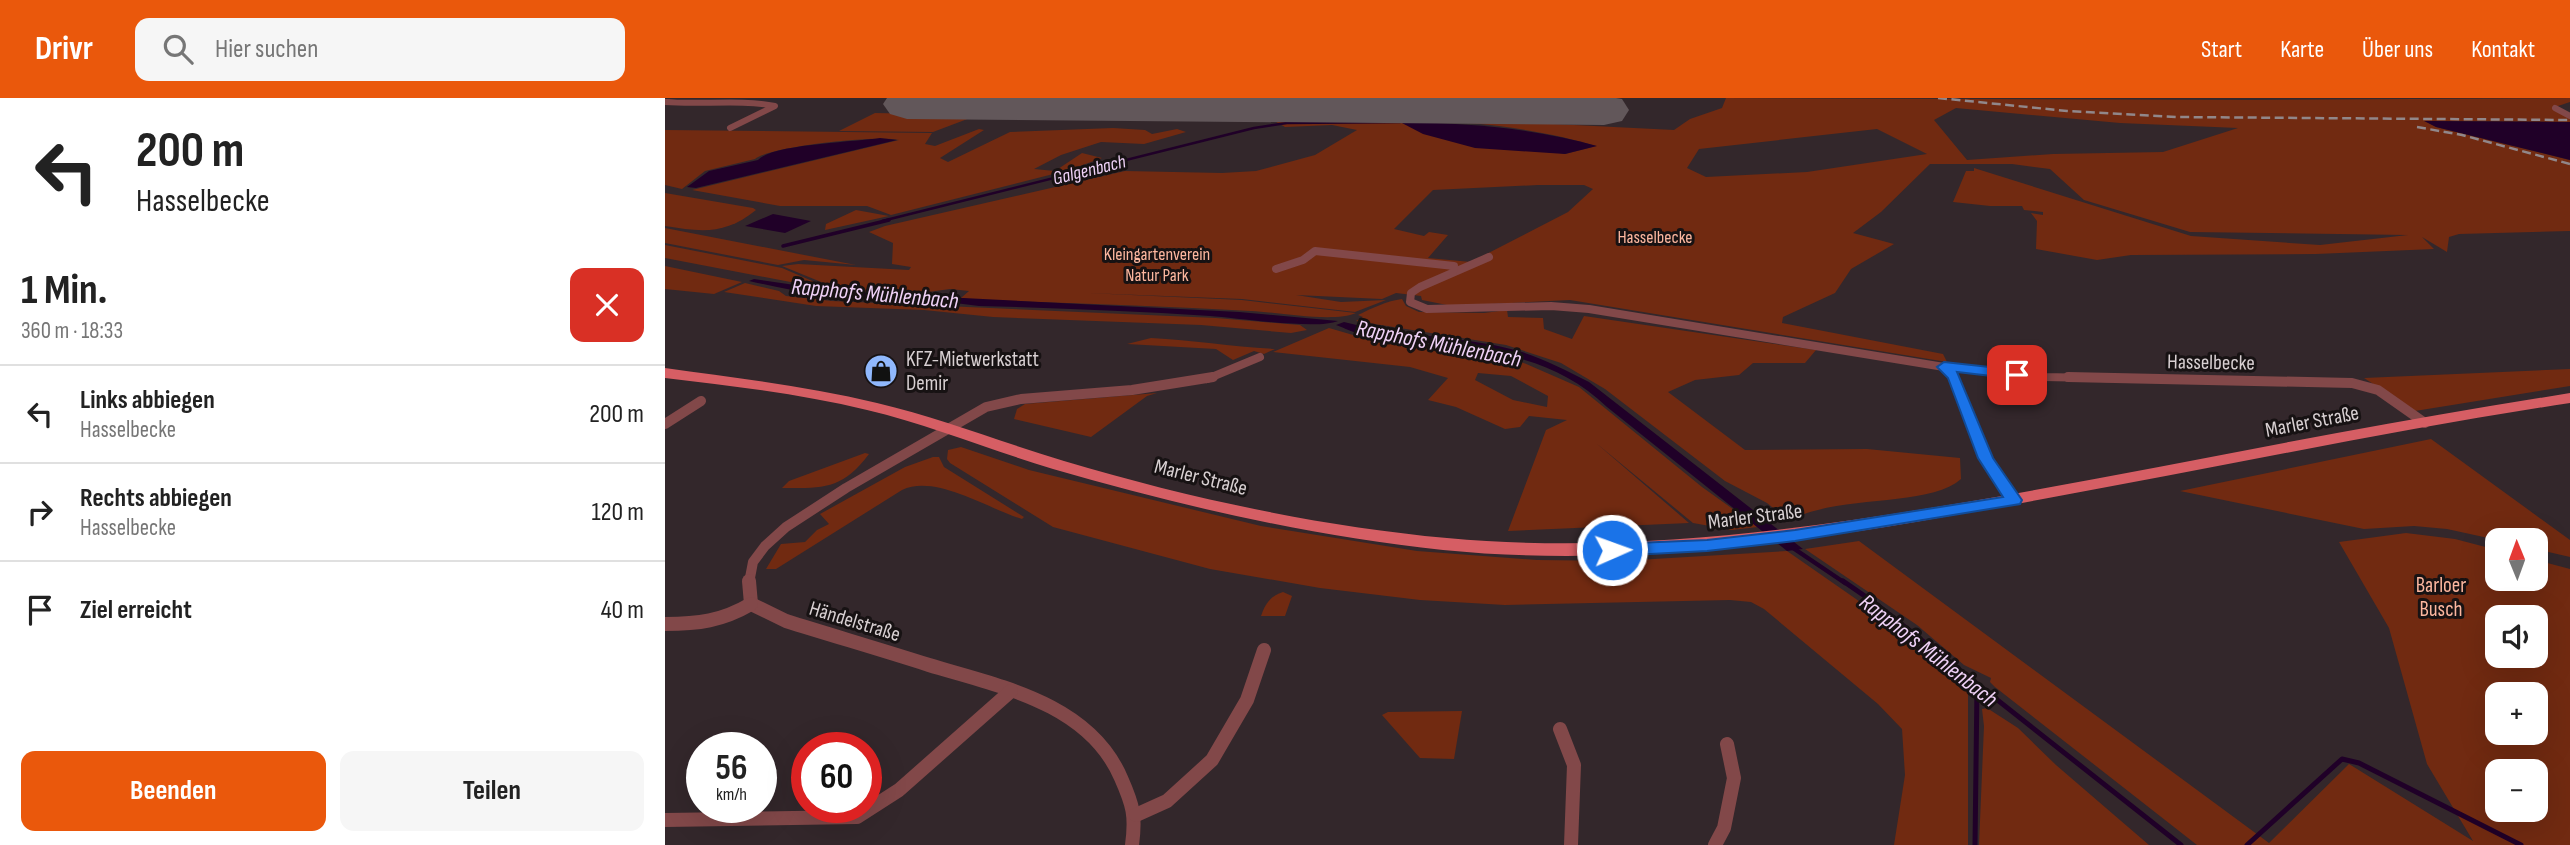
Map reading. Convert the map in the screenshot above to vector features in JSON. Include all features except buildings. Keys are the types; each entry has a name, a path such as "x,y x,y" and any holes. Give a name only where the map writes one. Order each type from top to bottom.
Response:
{"main road":[{"name":"Marler Straße","path":"665,373 847,400 1101,476 1256,514 1354,533 1416,541 1534,550 1635,550 1730,543 1853,526 2014,500 2570,398"}],"street":[{"path":"665,102 701,106 762,102 775,106 730,128"},
{"path":"2555,108 2570,116"},
{"path":"1276,269 1303,260 1315,251 1454,266 1453,272"},
{"name":"Hasselbecke","path":"1489,257 1413,290 1408,298 1410,302 1427,309 1542,306 1589,309 1944,367 2057,378 2352,383 2378,390 2425,423"},
{"path":"665,624 710,624 726,620 751,604 749,589 753,562 787,526 986,407 1021,399 1178,385 1222,375 1260,357"},
{"path":"1944,367 1954,377 1986,458 2014,500"},
{"path":"665,424 701,401"},
{"name":"Händelstraße","path":"751,604 786,621 1048,704 1075,720 1100,744 1119,770 1136,815 1132,845"},
{"path":"1136,815 1167,802 1212,760 1247,700 1263,650"},
{"path":"665,820 857,817 869,813 992,712 1011,691"},
{"path":"1560,729 1574,765 1571,845"},
{"path":"1715,845 1724,828 1734,778 1727,744"}],"green space":[{"name":"Hasselbecke","path":"1726,98 2570,98 2570,102 2552,108 2570,117 2570,122 2426,121 2436,127 2570,160 2570,231 2459,234 2449,237 2447,252 2422,237 2434,249 2316,254 2131,255 2097,260 2036,249 2037,221 2031,213 2043,215 2043,212 2024,210 2022,206 1953,202 1966,171 1974,171 1974,168 2191,236 2320,245 2408,235 2190,232 2084,200 2050,169 2012,164 1930,164 1881,212 1853,233 1894,244 1851,269 1835,293 1783,317 1782,323 1943,354 1947,362 1570,300 1452,306 1422,300 1421,296 1396,293 1382,299 1296,295 1341,302 1386,300 1355,312 1242,299 1087,293 1242,300 1356,313 1320,317 1217,309 978,300 961,298 969,291 950,289 914,294 832,290 665,258 665,245 782,268 824,286 826,284 782,266 798,264 909,270 911,267 892,264 893,243 869,232 885,226 1125,171 1256,171 1315,155 1357,130 1332,125 1285,127 1271,119 1273,117 1414,117 1674,130 1690,119 1722,108","holes":["1956,108 2120,123 2238,128 2163,152 2053,154 1967,160 1934,120","1402,122 1500,126 1596,146 1565,154","1877,129 1927,154 1807,172 1706,177 1687,168 1699,149","1538,185 1584,185 1593,189 1568,212 1471,262 1428,258 1448,235 1429,232 1424,236 1394,229 1433,190"]},
{"path":"875,113 978,115 933,132 839,131"},
{"path":"1113,128 1145,130 1152,134 1177,129 1186,132 1144,144 1101,142 1061,155 1034,169 1055,171 1082,153 1102,158 1069,170 891,215 867,206 780,206 692,190 899,140 848,140 781,150 705,171 682,189 665,185 665,130 932,133 925,144 935,146 979,129 984,130 940,158 948,162 1010,132"},
{"path":"665,193 756,210 734,224 713,230 665,226"},
{"path":"856,210 889,216 825,230 826,224"},
{"path":"665,228 856,265 804,260 778,265 665,243"},
{"path":"665,266 742,282 714,294 665,289"},
{"path":"745,283 779,291 786,296 832,301 1216,318 1300,325 1307,330 1291,333 1201,325 993,317 924,310 816,306 724,292"},
{"path":"1402,299 1406,306 1419,312 1484,313 1507,310 1508,317 1543,318 1544,329 1572,339 1584,316 1816,350 1805,363 1753,363 1739,375 1695,380 1668,392 1745,450 1867,449 1960,458 1961,479 1946,488 1927,494 1831,507 1789,521 1767,503 1725,481 1605,389 1561,363 1506,345 1356,321 1363,317 1358,315 1363,312"},
{"path":"1329,328 1360,337 1510,357 1579,387 1702,487 1758,527 1732,530 1693,523 1596,443 1689,523 1508,531 1546,430 1567,420 1529,416 1520,427 1505,429 1456,407 1428,400 1448,378 1410,367 1273,352","holes":["1478,373 1511,376 1548,396 1547,407 1513,400 1475,380"]},
{"path":"1151,338 1275,349 1264,354 1254,351 1233,360 1216,349 1127,344"},
{"path":"2570,369 2570,386 2415,411 2364,378"},
{"path":"1157,393 1147,396 1091,437 1014,419 1017,409 1025,404"},
{"path":"2431,439 2570,540 2570,557 2548,552 2548,528 2485,528 2485,537 2447,529 2414,526 2364,529 2180,491"},
{"path":"961,447 1029,470 1261,526 1417,551 1537,560 1620,561 1787,551 1856,599 1968,688 1968,845 1894,845 1905,775 1902,729 1878,704 1764,609 1751,602 1730,600 1505,605 1420,600 1320,588 1210,569 1053,527 950,463 947,459 948,450"},
{"path":"865,453 869,454 859,466 840,481 820,487 782,488 789,481"},
{"path":"939,457 944,467 1024,517 1022,519 946,490 916,486 902,490 776,569 766,569 781,544 805,542 817,530 829,524 820,514 905,467"},
{"name":"Barloer Busch","path":"2406,533 2455,539 2485,547 2485,592 2548,592 2548,563 2570,569 2570,845 2197,845 1995,687 1990,682 1991,678 1964,665 1917,625 1805,549 1859,541 2269,843 2349,764 2473,841 2427,764 2389,628 2339,542"},
{"path":"1283,592 1292,596 1285,616 1261,616 1269,601"},
{"path":"1987,708 2018,728 2056,765 2149,845 1979,845 1984,726 1982,709"},
{"path":"1462,711 1454,759 1420,758 1382,715 1388,712"}],"water":[{"path":"2424,121 2570,122 2570,160 2436,127"},
{"path":"1400,122 1500,128 1597,146 1565,154 1475,148 1423,134"},
{"path":"880,138 897,140 696,188 687,187 709,171 758,160 779,150"},
{"path":"773,214 811,221 785,233 745,226"},
{"path":"754,279 843,292 1239,312 1338,321 1296,324 1181,314 979,306 838,296 749,281"},
{"path":"1344,322 1386,331 1494,345 1534,356 1571,373 1589,382 1803,549 1787,551 1580,386 1552,370 1491,352 1359,333 1336,325"}],"waterway":[{"name":"Galgenbach","path":"882,221 1254,128 1287,123 1400,122"},
{"name":"Galgenbach","path":"783,246 889,220"},
{"name":"Rapphofs Mühlenbach","path":"1793,548 1845,583"},
{"name":"Rapphofs Mühlenbach","path":"1843,581 2181,845"},
{"path":"1975,845 1977,686"},
{"path":"2247,845 2342,759 2359,763 2521,845"}],"runway":[{"path":"907,104 1604,110"}],"railway":[{"path":"1938,98 2067,111 2176,117 2570,120"},
{"path":"2417,127 2462,135 2570,164"}],"place":[{"name":"KFZ-Mietwerkstatt Demir","path":"881,371"}],"route":[{"path":"1612,550 1707,545 1795,536 2014,500 1986,458 1954,377 1944,367 2017,375"}],"park label":[{"name":"Kleingartenverein Natur Park","path":"1157,264"}]}
